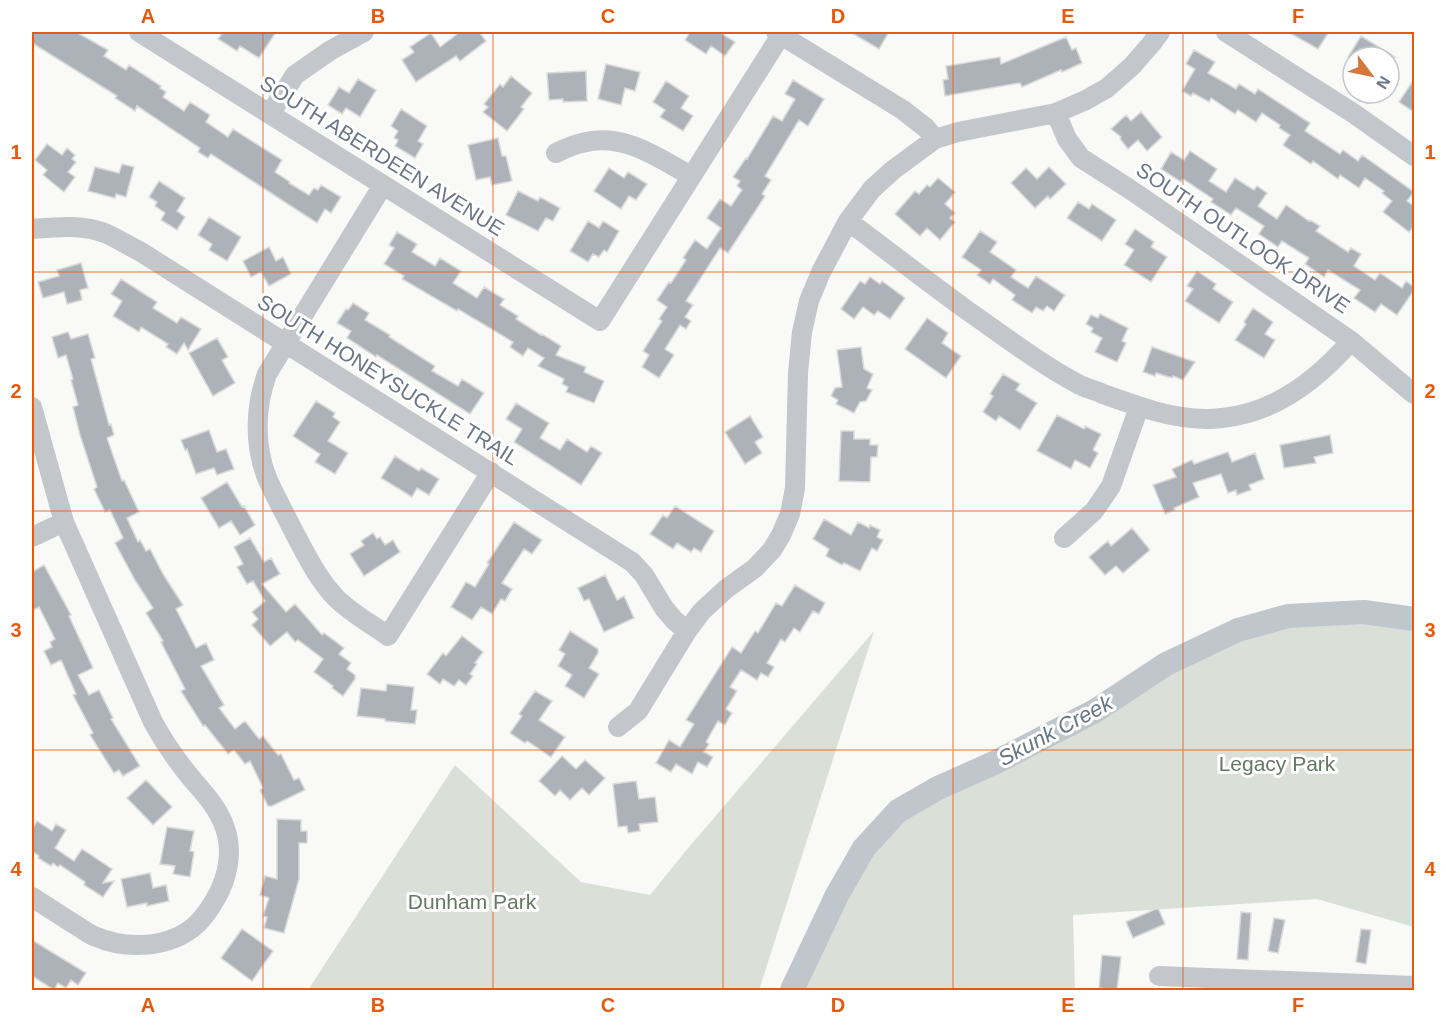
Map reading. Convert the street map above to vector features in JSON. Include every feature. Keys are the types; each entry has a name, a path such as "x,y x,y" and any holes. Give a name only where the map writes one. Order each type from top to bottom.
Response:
{"street":[{"name":"SOUTH ABERDEEN AVENUE","path":"139,32 600,321 691,176"},
{"path":"270,114 295,75 364,32"},
{"path":"618,727 638,711 687,631 702,611 726,589 755,568 772,550 790,514 795,488 798,373 802,332 809,301 821,272 848,221 872,189 892,170 935,139 958,132 1056,113 1086,100 1107,88 1132,66 1160,32"},
{"path":"1226,32 1344,107 1414,156"},
{"path":"556,153 592,140 617,141 646,150 691,176 778,33 903,110 935,139"},
{"name":"SOUTH OUTLOOK DRIVE","path":"1056,113 1067,139 1081,158 1351,341 1414,394"},
{"path":"383,185 267,374 259,404 258,426 266,473 318,576 345,606 388,636 490,472"},
{"path":"848,221 1030,356 1079,385 1139,407 1174,416 1196,419 1221,418 1267,406 1285,398 1307,383 1335,359 1351,341"},
{"name":"SOUTH HONEYSUCKLE TRAIL","path":"32,229 65,226 81,228 104,233 141,252 632,562 644,575 664,608 687,631"},
{"path":"32,407 64,522 153,722 165,743 211,799 225,828 228,844 228,867 223,885 209,911 197,924 181,935 164,942 148,945 119,944 93,936 32,897"},
{"path":"1064,538 1094,511 1110,486 1139,407"},
{"path":"32,537 64,522"},
{"path":"1159,976 1414,986"}],"green space":[{"name":"Legacy Park","path":"1364,612 1414,619 1414,927 1317,899 1073,915 1075,990 792,990 837,895 864,848 898,811 938,788 996,762 1095,711 1166,664 1238,630 1288,616"},
{"name":"Dunham Park","path":"874,631 759,990 308,990 455,765 581,882 650,895"}],"building":[{"path":"32,32 76,32 108,50 104,56 126,70 129,65 161,86 160,88 166,92 163,97 184,111 190,102 210,115 206,122 228,137 233,129 282,160 275,172 289,183 309,195 314,188 318,190 321,185 341,197 331,213 325,209 317,223 211,154 208,158 198,152 200,148 137,106 135,111 115,98 117,96 32,43"},
{"path":"223,32 276,32 259,58 240,46 237,51 218,39"},
{"path":"460,32 479,32 486,41 460,61 456,56 416,82 402,60 414,52 410,47 431,33 440,47"},
{"path":"690,32 719,32 735,42 725,56 711,46 706,54 685,40"},
{"path":"850,32 889,32 879,49"},
{"path":"1288,32 1329,32 1318,49"},
{"path":"1361,36 1376,45 1355,45"},
{"path":"1066,37 1072,50 1076,48 1082,63 1022,87 1020,83 945,96 943,80 948,79 946,66 1000,57 1001,64"},
{"path":"1194,50 1215,62 1208,73 1236,89 1239,84 1255,94 1258,89 1310,123 1305,131 1340,154 1343,150 1358,161 1362,155 1414,192 1407,201 1414,206 1414,226 1409,232 1383,212 1392,201 1382,193 1384,191 1365,178 1359,188 1340,175 1338,179 1313,161 1311,164 1283,145 1290,135 1262,113 1256,122 1238,110 1235,114 1211,98 1209,102 1193,93 1191,96 1182,91 1195,69 1186,64"},
{"path":"606,64 640,72 635,91 625,88 621,105 598,99"},
{"path":"586,71 587,101 549,100 547,73"},
{"path":"511,76 532,93 521,107 524,109 507,131 483,112 488,107 484,104 500,84 503,87"},
{"path":"358,79 376,90 360,117 346,108 342,114 328,105 339,87 349,93"},
{"path":"1414,79 1414,112 1401,103 1401,99"},
{"path":"793,80 824,99 808,126 799,120 765,176 771,180 762,194 765,196 728,253 720,248 686,301 693,305 685,317 691,321 686,329 680,325 665,349 674,355 659,378 642,367 649,355 643,351 662,321 659,319 667,307 657,300 686,260 683,258 695,240 707,249 721,228 707,218 720,199 731,206 742,190 737,186 740,181 733,177 747,159 773,116 782,121 795,99 785,94"},
{"path":"666,81 689,96 681,108 693,116 683,131 660,117 665,110 653,102"},
{"path":"401,109 427,126 418,141 423,144 415,158 395,146 398,140 394,138 398,131 391,126"},
{"path":"1141,112 1162,137 1147,151 1138,140 1128,149 1120,139 1121,137 1111,129 1126,115 1131,121"},
{"path":"498,138 502,156 506,156 512,181 492,185 490,177 476,180 468,145"},
{"path":"47,144 62,155 67,148 75,155 72,159 76,162 68,172 75,177 64,192 43,175 47,170 35,160"},
{"path":"1190,151 1217,169 1209,181 1226,192 1235,178 1254,190 1257,186 1267,193 1258,206 1277,219 1286,205 1320,226 1316,231 1348,252 1351,248 1361,254 1354,266 1375,280 1380,273 1402,288 1406,281 1414,287 1397,315 1381,304 1375,312 1354,298 1360,290 1328,270 1324,277 1305,264 1309,258 1282,241 1278,247 1259,234 1264,226 1236,208 1231,215 1211,202 1213,199 1183,179 1181,182 1161,169 1171,152 1184,160"},
{"path":"122,164 134,167 126,197 116,194 115,198 88,191 95,167 119,173"},
{"path":"1049,167 1066,184 1050,199 1048,196 1035,208 1011,183 1026,168 1037,179"},
{"path":"609,168 624,178 628,172 647,184 636,200 629,196 621,209 594,191"},
{"path":"938,178 955,192 945,204 955,213 950,218 955,222 940,240 927,228 920,236 895,214 915,191 919,194"},
{"path":"159,181 185,198 177,211 185,217 177,230 161,220 165,213 155,206 157,202 149,197"},
{"path":"518,191 538,201 540,197 560,208 553,221 546,218 538,231 506,215"},
{"path":"1078,202 1089,209 1092,204 1116,220 1102,241 1067,218"},
{"path":"209,217 241,237 227,261 209,250 212,244 198,235"},
{"path":"588,221 599,228 603,221 619,231 607,252 604,250 599,257 593,254 588,262 570,251"},
{"path":"1135,229 1154,242 1151,247 1167,257 1151,282 1124,265 1134,250 1125,244"},
{"path":"980,231 997,242 990,252 1016,270 1011,277 1028,288 1036,276 1065,295 1054,311 1047,306 1043,311 1036,307 1032,313 1012,300 1015,295 993,279 990,284 977,275 981,270 962,257"},
{"path":"397,232 417,244 412,252 435,266 440,258 461,271 453,283 477,298 484,287 504,299 500,305 518,316 516,319 561,346 556,355 586,367 584,372 604,381 594,403 566,392 568,387 562,384 564,379 538,366 544,358 528,348 523,356 510,347 513,342 402,279 404,276 384,264 394,248 389,245"},
{"path":"269,247 276,261 283,257 291,274 269,286 261,272 251,277 243,261"},
{"path":"81,263 88,288 80,290 82,300 67,304 64,292 43,298 38,282 59,276 57,270"},
{"path":"1197,271 1216,284 1213,289 1233,302 1219,323 1185,301 1193,289 1187,286"},
{"path":"870,277 880,284 882,281 905,298 890,319 878,311 874,315 863,307 854,319 841,309 860,281 865,284"},
{"path":"121,279 157,302 153,308 177,323 181,317 201,329 188,350 184,343 177,354 166,347 168,344 141,327 139,332 113,316 122,301 111,294"},
{"path":"353,303 369,313 365,320 435,366 432,371 458,386 462,379 484,393 470,414 347,338 351,331 337,323"},
{"path":"1253,308 1273,322 1265,334 1275,340 1264,358 1235,340"},
{"path":"1100,314 1128,328 1122,341 1126,343 1117,362 1095,352 1102,338 1091,332 1093,328 1086,324 1091,315 1098,318"},
{"path":"927,318 948,333 942,343 961,356 946,378 905,349"},
{"path":"68,332 71,339 88,334 95,358 91,359 109,425 111,424 114,435 107,438 122,481 124,480 139,512 127,518 138,542 140,540 146,551 150,549 183,605 176,609 196,648 206,643 214,660 201,666 224,705 219,708 235,729 245,721 259,739 263,736 278,755 281,754 294,780 299,778 305,790 272,806 268,806 260,790 263,788 250,761 245,764 234,750 228,754 205,725 203,726 181,691 185,689 161,642 163,641 146,613 153,608 115,543 123,538 110,510 105,512 94,489 97,487 73,407 78,405 71,380 73,379 66,355 58,358 52,337"},
{"path":"217,338 228,357 222,360 235,383 213,396 189,353"},
{"path":"861,347 864,369 873,374 867,388 872,390 866,401 860,402 854,413 836,404 838,400 831,396 835,388 842,387 837,350"},
{"path":"1152,347 1195,362 1183,380 1173,376 1172,378 1156,373 1155,376 1143,372"},
{"path":"1003,374 1020,384 1016,390 1037,403 1020,430 999,416 996,421 983,412 993,396 990,394"},
{"path":"316,401 335,413 333,417 340,422 328,441 348,453 335,474 315,462 320,454 293,436"},
{"path":"516,403 549,423 540,438 560,450 567,439 587,452 591,446 602,453 581,485 514,442 522,429 506,419"},
{"path":"1057,415 1084,429 1085,426 1101,434 1093,450 1098,453 1090,468 1075,460 1071,469 1037,451"},
{"path":"750,416 763,437 755,442 762,453 745,464 725,432"},
{"path":"209,430 217,452 226,449 234,469 217,475 214,468 196,474 187,449 185,450 181,440"},
{"path":"841,431 854,431 854,439 870,439 870,445 878,445 877,457 871,457 870,482 839,481"},
{"path":"1330,435 1333,453 1314,457 1316,463 1284,468 1280,445"},
{"path":"1228,452 1232,462 1255,453 1264,479 1249,485 1251,490 1237,495 1236,490 1228,493 1221,474 1193,483 1199,497 1165,514 1153,485 1176,477 1172,469 1192,460 1194,464"},
{"path":"395,456 419,471 421,468 439,479 429,495 417,488 412,497 381,478"},
{"path":"227,482 255,525 240,535 231,521 219,528 201,498"},
{"path":"675,506 714,531 701,552 694,548 691,552 677,543 673,549 650,534 663,515 667,518"},
{"path":"824,519 851,535 858,522 869,528 870,525 880,530 877,537 883,540 877,551 872,548 860,571 826,556 829,549 813,539"},
{"path":"514,522 542,540 532,554 524,549 502,583 512,589 505,601 501,599 492,614 481,607 472,620 451,607 466,582 475,587 489,564 487,563"},
{"path":"1132,528 1150,550 1123,573 1116,566 1105,575 1089,557 1108,541 1111,546"},
{"path":"373,533 377,539 380,537 385,545 393,540 400,552 364,576 350,554 364,545 361,541"},
{"path":"250,538 264,562 271,558 280,574 262,584 286,612 295,604 322,635 324,633 344,648 339,654 351,663 347,669 355,675 355,679 343,696 314,672 323,659 298,640 295,642 287,632 270,646 252,625 258,619 252,612 265,601 253,581 247,584 237,567 243,564 234,547"},
{"path":"44,565 71,615 69,616 93,668 78,675 89,695 99,690 113,718 111,719 140,766 123,776 119,770 114,773 90,735 93,733 73,695 76,694 61,660 51,665 44,651 52,647 50,642 55,639 39,607 32,611 32,572"},
{"path":"605,575 617,600 624,596 634,618 604,632 589,599 584,601 578,588"},
{"path":"795,585 825,603 819,614 813,611 800,632 794,628 785,642 781,639 767,663 774,667 768,677 761,673 757,680 741,670 730,687 737,691 726,709 732,713 725,725 718,721 706,742 709,744 704,752 713,757 707,767 698,762 692,774 676,764 671,772 656,763 669,740 680,747 694,724 686,720 732,647 741,653 755,631 758,633 776,603 782,606"},
{"path":"570,631 598,649 589,668 599,674 584,698 565,686 572,675 558,666 565,654 559,650"},
{"path":"462,636 483,652 470,674 473,676 466,685 459,680 454,686 443,679 440,684 427,674 443,653 446,656"},
{"path":"387,684 414,687 411,710 417,710 415,724 357,716 361,688 386,691"},
{"path":"535,691 552,701 539,720 565,737 551,757 510,733 522,716 519,714"},
{"path":"562,756 576,769 585,760 605,778 589,795 582,788 570,800 560,790 555,796 539,781"},
{"path":"146,780 172,807 153,825 127,798"},
{"path":"636,781 639,799 655,797 658,822 639,824 640,831 628,833 627,826 618,827 613,784"},
{"path":"277,819 301,820 301,831 307,831 307,843 299,843 299,879 284,933 264,928 267,917 263,916 269,898 260,895 265,876 277,879"},
{"path":"37,821 52,831 56,824 66,830 55,848 74,861 82,849 112,869 103,883 114,881 103,897 60,865 58,867 53,863 51,866 38,858 39,856 32,851 32,830"},
{"path":"167,827 194,831 190,851 194,852 190,877 173,874 175,866 160,864"},
{"path":"150,873 153,888 166,885 169,901 147,906 147,903 127,907 121,879"},
{"path":"1158,908 1165,924 1133,938 1126,922"},
{"path":"1241,912 1251,913 1248,960 1237,959"},
{"path":"1274,918 1285,920 1278,953 1268,951"},
{"path":"242,929 273,951 252,981 221,958"},
{"path":"1361,929 1371,930 1366,964 1356,962"},
{"path":"32,940 86,973 78,985 71,980 66,988 58,983 54,990 32,976"},
{"path":"1102,955 1121,957 1117,990 1099,988"}],"waterway":[{"name":"Skunk Creek","path":"792,990 837,895 864,848 898,811 938,788 996,762 1095,711 1166,664 1238,630 1288,616 1364,612 1414,619"}]}
